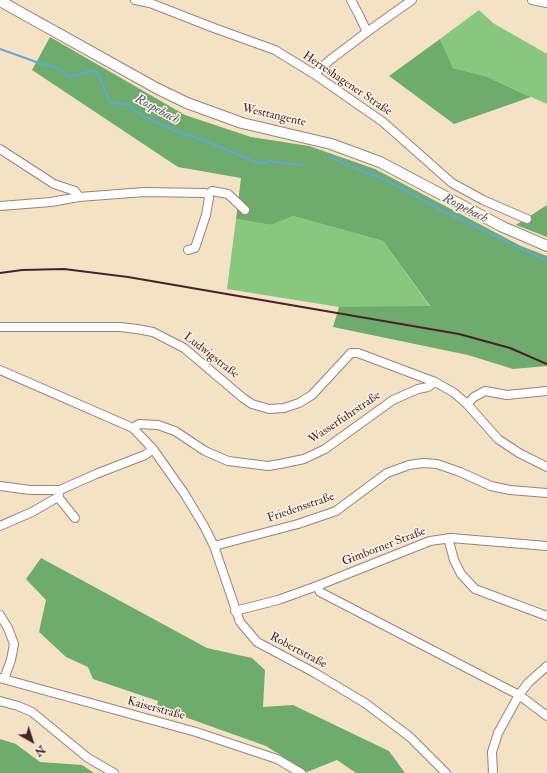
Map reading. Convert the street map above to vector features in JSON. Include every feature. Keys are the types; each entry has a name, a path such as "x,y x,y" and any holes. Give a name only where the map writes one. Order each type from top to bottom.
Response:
{"main road":[{"name":"Westtangente","path":"0,1 186,103 242,122 331,144 380,162 503,226 547,246"}],"street":[{"name":"Herreshagener Straße","path":"135,0 150,3 275,50 314,74 383,122 452,183 483,200 527,219"},
{"path":"351,0 367,32"},
{"path":"314,74 367,32 412,0"},
{"path":"532,0 547,3"},
{"path":"0,149 54,184 75,192 79,197"},
{"path":"208,195 212,191 228,194 246,210"},
{"path":"0,206 51,202 79,197 144,192 178,192 208,195"},
{"path":"188,250 195,248 206,215 209,198 208,195"},
{"name":"Ludwigstraße","path":"0,327 120,327 138,328 153,332 184,348 252,404 269,409 284,408 299,403 312,395 351,354 358,353 435,382"},
{"path":"0,370 133,428"},
{"path":"435,382 453,392 467,404 498,439 519,453 547,467"},
{"name":"Wasserfuhrstraße","path":"133,428 139,424 158,425 175,431 206,451 228,461 268,466 304,459 325,450 393,400 418,389 428,387 435,382"},
{"path":"467,404 474,397 486,392 507,395 547,391"},
{"name":"Robertstraße","path":"133,428 153,449 184,493 214,546 240,622 257,642 315,673 365,703 410,737 446,773"},
{"path":"0,526 32,512 59,493 96,474 145,455 153,449"},
{"name":"Friedensstraße","path":"214,546 298,524 336,511 387,473 409,465 423,463 437,464 460,472 490,486 510,490 547,493"},
{"path":"0,486 59,493 76,518"},
{"path":"448,538 454,560 461,574 475,589 547,616"},
{"name":"Gimborner Straße","path":"235,611 278,600 318,586 430,541 448,538 476,539 547,546"},
{"path":"318,586 320,592 519,695 547,716"},
{"path":"0,615 8,628 14,644 11,660 2,679"},
{"path":"493,773 492,752 498,733 519,695 547,666"},
{"name":"Kaiserstraße","path":"2,679 196,732 278,759 302,773"},
{"path":"0,701 32,712 88,758 114,773"}],"green space":[{"path":"479,10 493,23 547,54 547,104 485,76 453,68 440,39"},
{"path":"50,37 185,115 251,137 309,146 375,169 521,246 547,256 547,366 513,369 468,355 333,327 339,307 430,306 383,241 293,216 271,225 236,219 241,178 178,167 32,70"},
{"path":"440,39 453,68 485,76 531,97 454,124 389,76"},
{"path":"547,205 547,237 516,225"},
{"path":"293,216 383,241 430,307 339,307 227,289 236,219 271,225"},
{"path":"41,558 207,648 252,658 265,670 263,707 293,705 389,751 405,773 356,773 337,760 307,772 266,746 173,713 156,713 158,701 93,679 88,667 66,657 39,632 46,600 26,579"},
{"path":"0,739 16,744 40,762 82,765 94,773 0,773"}],"waterway":[{"name":"Rospebach","path":"0,49 58,68 69,77 91,70 98,73 109,101 118,104 127,104 144,117 260,164 270,161 302,165"},
{"name":"Rospebach","path":"329,157 390,182 445,212 547,261"}],"railway":[{"path":"0,273 22,270 64,269 128,277 459,334 510,348 547,364"}]}
